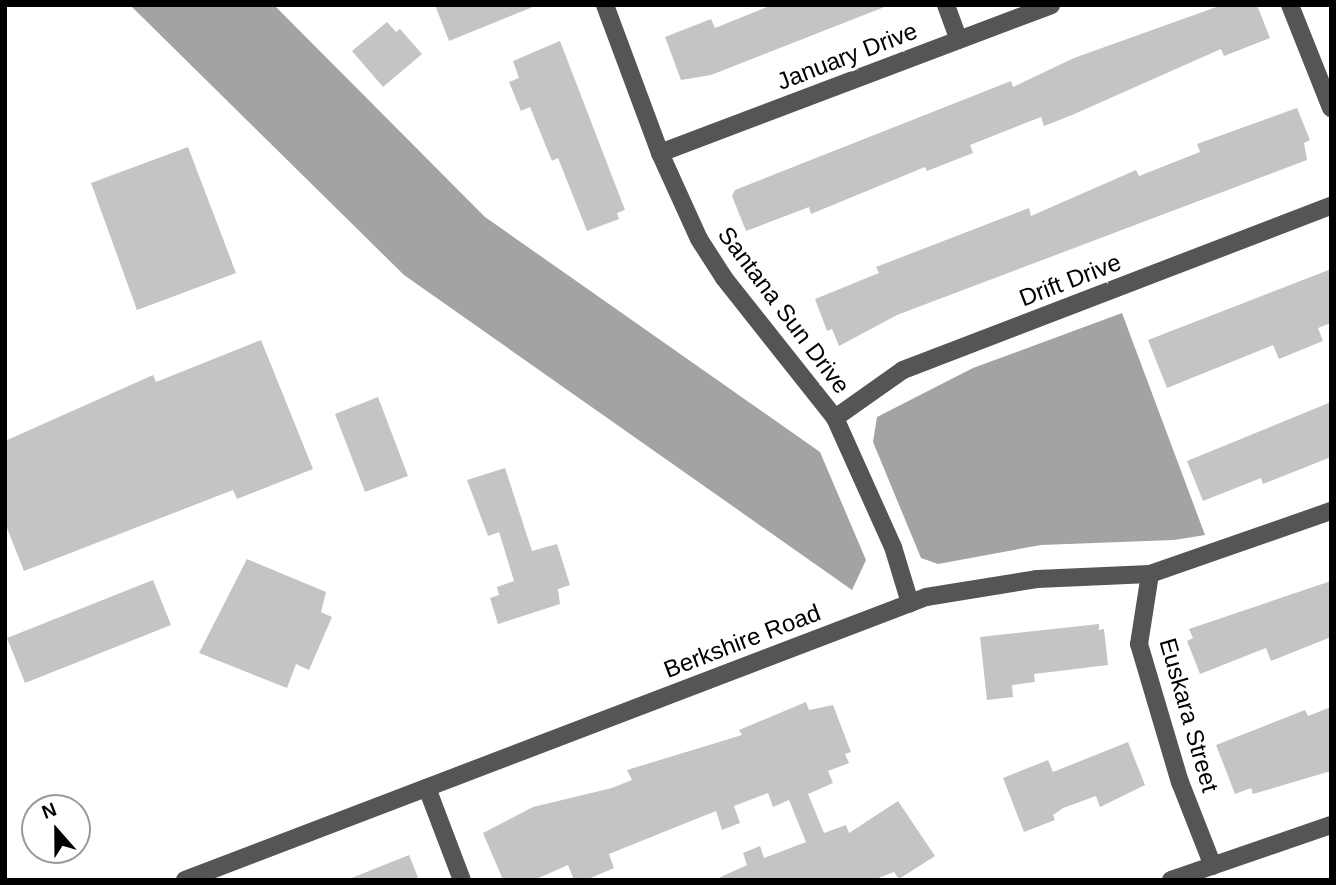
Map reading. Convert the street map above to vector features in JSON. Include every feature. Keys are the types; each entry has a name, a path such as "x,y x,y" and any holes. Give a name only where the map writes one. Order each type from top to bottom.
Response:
{"street":[{"name":"Santana Sun Drive","path":"605,5 660,153 699,239 724,278 835,418 893,547 909,603"},
{"path":"946,5 959,40"},
{"name":"January Drive","path":"660,153 1051,5"},
{"path":"1290,5 1331,108"},
{"name":"Drift Drive","path":"835,418 903,370 1331,206"},
{"name":"Berkshire Road","path":"186,880 909,603 1037,579 1150,575 1331,511"},
{"name":"Euskara Street","path":"1150,575 1139,644 1180,782 1213,866"},
{"path":"427,788 461,880"},
{"path":"1171,880 1331,825"}],"shaded area":[{"path":"130,5 274,5 485,217 820,452 866,560 852,590 404,275"},
{"path":"1122,313 1205,535 1174,540 1041,545 938,564 921,558 873,442 877,417 973,368"}],"building":[{"path":"435,5 535,5 535,6 449,41"},
{"path":"772,5 887,6 711,75 681,80 665,37 711,19 715,28"},
{"path":"1222,5 1257,5 1270,38 1224,56 1221,49 1044,126 1041,117 970,145 973,153 927,171 925,167 811,214 809,207 746,231 732,196 735,190 1011,81 1013,87 1074,58"},
{"path":"387,22 396,32 400,29 422,54 383,87 352,51"},
{"path":"560,41 625,210 617,213 619,219 587,231 558,158 552,161 530,107 521,111 509,82 519,78 513,61"},
{"path":"1297,108 1310,140 1304,143 1307,160 897,315 839,346 832,329 827,331 815,299 879,273 876,267 1029,208 1031,216 1136,170 1139,176 1200,152 1197,144"},
{"path":"188,147 236,273 137,310 91,183"},
{"path":"1331,269 1331,323 1318,328 1323,341 1279,359 1273,345 1167,388 1148,340"},
{"path":"261,340 313,469 237,499 233,490 24,571 5,523 5,441 153,375 156,382"},
{"path":"378,397 408,476 365,492 335,414"},
{"path":"1331,402 1331,457 1263,484 1261,478 1203,501 1187,461"},
{"path":"505,468 532,551 557,544 570,585 558,589 560,604 498,624 490,598 499,595 497,587 514,581 499,532 488,536 467,480"},
{"path":"247,559 326,592 321,612 332,617 309,670 296,664 287,688 199,653"},
{"path":"153,580 171,625 25,683 7,638"},
{"path":"1331,581 1331,637 1271,661 1266,648 1200,674 1187,641 1193,638 1189,629"},
{"path":"1099,624 1099,630 1104,629 1108,665 1034,674 1035,682 1012,685 1013,697 987,700 980,637"},
{"path":"806,702 809,710 833,705 851,752 845,754 849,763 828,771 833,783 808,794 824,833 846,825 849,833 898,801 935,856 899,879 894,872 873,880 714,880 747,865 743,853 760,846 764,858 806,842 789,800 773,807 768,793 734,806 740,823 722,830 716,811 609,854 614,868 586,880 574,880 568,865 534,880 503,880 483,833 533,807 612,788 632,780 627,770 742,735 739,730"},
{"path":"1331,707 1331,771 1253,794 1251,788 1235,794 1216,745 1305,710 1308,716"},
{"path":"1128,742 1145,785 1100,807 1096,796 1063,808 1053,815 1055,820 1024,832 1003,778 1048,760 1053,772"},
{"path":"409,855 419,880 349,880 349,879"}]}
